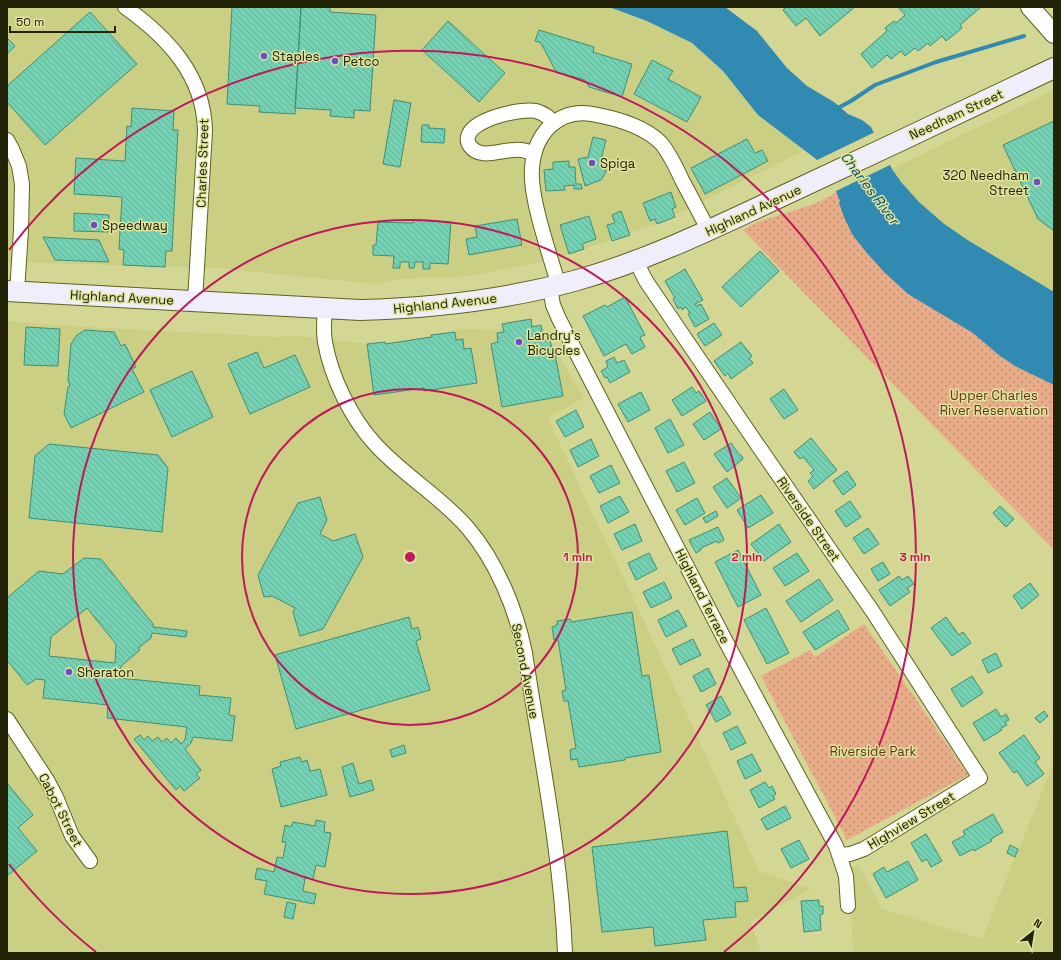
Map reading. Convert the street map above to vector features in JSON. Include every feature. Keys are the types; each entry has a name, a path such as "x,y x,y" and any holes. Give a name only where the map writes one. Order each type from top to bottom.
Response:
{"main road":[{"name":"Needham Street","path":"858,161 1054,68"},
{"name":"Highland Avenue","path":"12,292 360,310 432,307 485,300 554,286 605,272 636,261 709,231 858,161"}],"street":[{"name":"Charles Street","path":"125,7 154,29 172,48 192,78 202,104 205,120 205,131 195,301"},
{"path":"1030,7 1054,34"},
{"path":"534,154 525,150 482,153 469,145 468,136 473,128 481,123 499,116 519,112 536,111 546,115 554,123 568,114 585,113 626,123 641,130 660,143 670,157 709,231"},
{"name":"Highland Terrace","path":"554,123 542,136 534,154 531,172 533,192 554,286 553,304 559,319 722,633 840,855 846,876 848,906"},
{"path":"7,140 19,166 22,184 21,230 12,292"},
{"name":"Riverside Street","path":"636,261 646,281 887,632 980,778"},
{"name":"Second Avenue","path":"325,309 324,340 329,359 343,395 356,418 375,444 434,495 468,528 492,564 513,611 522,638 525,653 548,800 562,900 565,953"},
{"name":"Cabot Street","path":"7,719 52,788 72,836 90,861"},
{"name":"Highview Street","path":"840,855 850,854 864,849 980,778"}],"shaded area":[{"path":"7,7 609,7 647,21 692,43 723,71 758,115 805,150 661,222 579,251 541,262 470,276 401,279 376,284 217,268 7,262"},
{"path":"1054,90 1054,292 966,239 943,223 919,202 901,182 892,169"},
{"path":"7,321 69,326 279,337 296,336 368,344 394,343 464,329 490,330 541,325 584,398 548,418 631,593 759,871 811,889 751,921 761,953 7,953"},
{"path":"1054,762 1054,953 853,953 849,868 859,865 882,909 982,939"}],"green space":[{"name":"Upper Charles River Reservation","path":"838,192 1054,369 1054,550 743,230 758,222 814,204"},
{"name":"Riverside Park","path":"864,624 968,775 847,840 761,676 810,650 815,657"}],"water":[{"name":"Charles River","path":"609,7 725,7 757,31 787,68 807,86 834,102 848,114 862,120 871,127 892,169 901,182 919,202 943,223 966,239 1054,292 1054,385 1017,367 1000,356 973,333 908,294 885,273 852,234 844,217 839,203 840,201 832,182 816,159 758,115 723,71 692,43 647,21"}],"pier":[{"path":"875,132 892,164 834,192 830,183 815,161"}],"building":[{"name":"Staples","path":"232,7 301,7 295,114 259,112 260,106 227,104"},
{"name":"Petco","path":"301,7 330,7 330,12 376,15 370,111 354,110 354,118 330,116 331,110 295,108"},
{"path":"786,7 855,7 820,36 806,18 796,26 783,10"},
{"path":"898,7 981,7 960,25 962,28 946,41 942,36 930,46 928,43 918,51 915,48 905,56 901,51 891,59 887,55 872,68 861,54 887,31 885,28 894,21 896,23 905,15"},
{"path":"90,12 137,64 45,145 7,102 7,86"},
{"path":"448,21 505,73 479,102 422,50"},
{"path":"539,30 594,47 593,52 632,64 622,97 589,87 585,80 556,72 541,43 535,41"},
{"path":"7,38 15,46 7,54"},
{"path":"652,60 673,71 668,79 701,97 687,122 634,94"},
{"path":"394,100 411,103 400,167 383,164"},
{"path":"132,108 174,111 173,130 178,130 172,251 166,251 165,267 123,265 124,250 119,249 122,197 74,194 76,158 125,161 127,126 131,127"},
{"name":"320 Needham Street","path":"1054,121 1053,230 1038,219 1003,145"},
{"path":"422,125 429,125 429,128 445,129 444,143 421,142"},
{"path":"593,137 606,140 602,155 606,172 601,180 585,186 578,159 588,157"},
{"path":"747,139 755,153 762,150 768,161 705,194 691,168"},
{"path":"569,161 569,167 575,167 576,184 581,184 582,189 574,189 574,185 564,186 565,190 546,191 544,170 553,169 553,162"},
{"path":"671,192 676,207 672,209 675,217 657,224 655,219 650,221 643,203"},
{"path":"621,211 630,235 612,241 607,225 615,223 612,215"},
{"path":"74,213 109,215 108,232 74,231"},
{"path":"589,216 596,239 582,244 584,249 569,254 560,225"},
{"path":"517,219 522,245 469,255 466,239 477,237 475,226"},
{"path":"413,220 451,222 448,264 430,263 430,269 423,269 423,262 415,262 414,268 409,268 409,262 400,262 400,268 393,268 394,256 373,255 373,245 376,245 378,222 413,223"},
{"path":"43,237 99,240 109,262 55,260"},
{"path":"760,251 779,271 741,307 722,287"},
{"path":"685,269 703,300 695,304 696,306 701,304 709,319 695,327 686,307 682,310 681,307 678,309 673,299 675,298 665,281"},
{"path":"625,297 645,335 640,337 645,347 632,354 626,344 604,356 583,316 605,305 607,307"},
{"path":"531,319 532,327 541,325 544,341 550,340 552,349 554,349 563,396 502,407 491,344 498,342 497,333 504,332 502,324"},
{"path":"714,323 722,335 705,346 697,334"},
{"path":"26,327 60,329 58,366 24,365"},
{"path":"85,330 114,332 121,346 125,344 136,367 132,369 144,392 71,428 64,414 68,387 70,386 68,380 71,344 77,335"},
{"path":"455,332 456,340 463,339 464,349 471,348 477,383 424,391 424,388 374,395 367,344 385,342 385,344"},
{"path":"741,342 752,356 749,358 753,363 731,379 728,373 725,376 714,361"},
{"path":"257,352 264,368 295,355 310,387 250,414 228,364"},
{"path":"614,357 617,363 624,360 630,372 610,383 601,371 608,367 606,361"},
{"path":"192,371 213,417 172,437 150,390"},
{"path":"692,387 696,393 699,391 706,401 682,416 672,400"},
{"path":"784,389 798,410 784,419 770,399"},
{"path":"641,392 650,410 628,422 618,404"},
{"path":"576,410 584,427 565,437 556,421"},
{"path":"710,412 721,429 704,440 693,424"},
{"path":"670,419 684,445 668,453 655,428"},
{"path":"811,438 837,470 814,489 808,481 813,476 810,473 814,470 803,457 800,459 794,452"},
{"path":"591,439 599,456 578,467 570,450"},
{"path":"731,443 743,459 727,472 714,454"},
{"path":"49,444 158,455 168,468 162,532 29,518 35,456"},
{"path":"684,462 695,483 677,492 666,471"},
{"path":"611,465 620,483 599,493 590,476"},
{"path":"847,471 856,485 843,495 833,481"},
{"path":"727,478 741,498 727,508 713,487"},
{"path":"761,495 773,513 748,528 737,510"},
{"path":"620,496 629,512 608,523 600,506"},
{"path":"320,497 327,520 320,534 333,541 355,534 363,557 323,629 300,636 293,612 295,608 272,596 264,597 258,575 298,503"},
{"path":"697,498 705,513 685,525 676,510"},
{"path":"850,501 861,517 846,527 835,511"},
{"path":"1000,506 1014,519 1006,527 993,513"},
{"path":"716,511 718,516 706,523 703,518"},
{"path":"635,524 642,541 622,550 614,534"},
{"path":"779,524 791,542 764,561 751,544"},
{"path":"718,527 724,540 718,543 717,541 701,548 701,550 696,553 689,540"},
{"path":"868,528 879,544 864,554 853,538"},
{"path":"738,550 761,595 738,607 715,562"},
{"path":"649,553 657,569 636,580 628,563"},
{"path":"797,553 809,571 785,586 773,568"},
{"name":"Sheraton","path":"84,558 101,559 153,624 153,627 187,631 186,637 152,633 151,638 138,648 140,650 121,666 119,678 200,686 199,695 231,698 229,715 235,716 232,741 193,737 191,743 185,749 201,770 196,774 200,778 184,791 180,786 176,790 134,739 140,735 144,740 148,736 152,741 158,737 162,742 167,738 171,743 176,738 181,744 185,740 187,727 107,718 108,705 43,698 45,680 36,679 27,685 7,660 7,598 39,571 63,574","holes":["87,608 116,644 115,663 49,656 51,637"]},
{"path":"883,562 890,574 878,581 871,569"},
{"path":"899,576 902,580 908,576 914,584 907,588 910,592 890,606 879,590"},
{"path":"819,579 833,600 801,622 786,601"},
{"path":"664,582 672,598 651,608 643,592"},
{"path":"1030,583 1039,595 1022,609 1013,596"},
{"path":"766,608 789,653 767,664 744,620"},
{"path":"678,610 687,626 666,637 658,620"},
{"path":"838,610 849,629 815,650 803,632"},
{"path":"632,612 642,676 649,675 661,752 625,758 625,760 579,767 577,759 571,760 570,750 576,748 568,701 564,701 562,691 566,690 558,640 554,640 552,627 558,624 557,621 570,619 571,622"},
{"path":"409,617 412,629 418,627 421,639 416,641 430,690 296,729 275,655"},
{"path":"946,617 959,635 963,632 971,643 952,656 931,628"},
{"path":"693,639 701,655 680,665 672,649"},
{"path":"996,653 1002,666 988,673 982,660"},
{"path":"708,668 716,684 701,692 693,676"},
{"path":"972,676 983,693 962,707 951,689"},
{"path":"721,696 731,714 716,722 706,705"},
{"path":"996,709 1001,717 1006,714 1009,720 1005,722 1007,725 1001,728 1002,730 984,741 973,723"},
{"path":"1044,711 1048,716 1040,723 1035,718"},
{"path":"737,726 746,743 731,750 723,733"},
{"path":"1024,735 1040,758 1035,762 1044,774 1027,786 1017,771 1014,773 999,753"},
{"path":"404,745 406,753 392,757 390,750"},
{"path":"752,754 761,771 745,779 737,761"},
{"path":"300,757 302,762 307,760 310,771 320,769 327,795 281,807 272,769 281,766 280,762"},
{"path":"353,763 359,784 371,780 374,790 350,797 342,767"},
{"path":"765,782 769,788 772,786 776,794 773,796 775,799 759,808 750,790"},
{"path":"7,783 33,815 18,828 37,851 7,876"},
{"path":"785,806 791,818 767,830 761,819"},
{"path":"993,814 1003,832 991,839 992,841 974,851 973,849 960,856 952,842 965,835 963,831"},
{"path":"316,820 325,822 324,832 331,833 325,867 316,865 313,879 305,878 303,891 316,894 314,904 264,894 267,881 255,879 257,868 274,872 277,857 283,858 286,842 282,842 285,825 291,827 293,822 315,826"},
{"path":"727,831 734,888 746,887 748,901 735,902 736,917 703,920 706,940 655,946 653,927 602,932 592,847"},
{"path":"926,834 942,861 931,867 927,859 922,862 911,843"},
{"path":"799,840 809,859 791,868 781,849"},
{"path":"1010,845 1018,849 1015,857 1007,853"},
{"path":"908,861 918,880 886,898 873,874 884,867 887,872"},
{"path":"819,900 819,906 823,906 823,914 820,915 821,930 804,932 801,901"},
{"path":"287,902 296,904 293,919 284,917"}],"waterway":[{"path":"836,109 875,85 936,62 1024,36"}],"place":[{"name":"Staples","path":"264,56"},
{"name":"Petco","path":"335,61"},
{"name":"Spiga","path":"592,163"},
{"name":"320 Needham Street","path":"1037,182"},
{"name":"Speedway","path":"94,225"},
{"name":"Landry's Bicycles","path":"519,342"},
{"name":"Sheraton","path":"69,672"}]}
